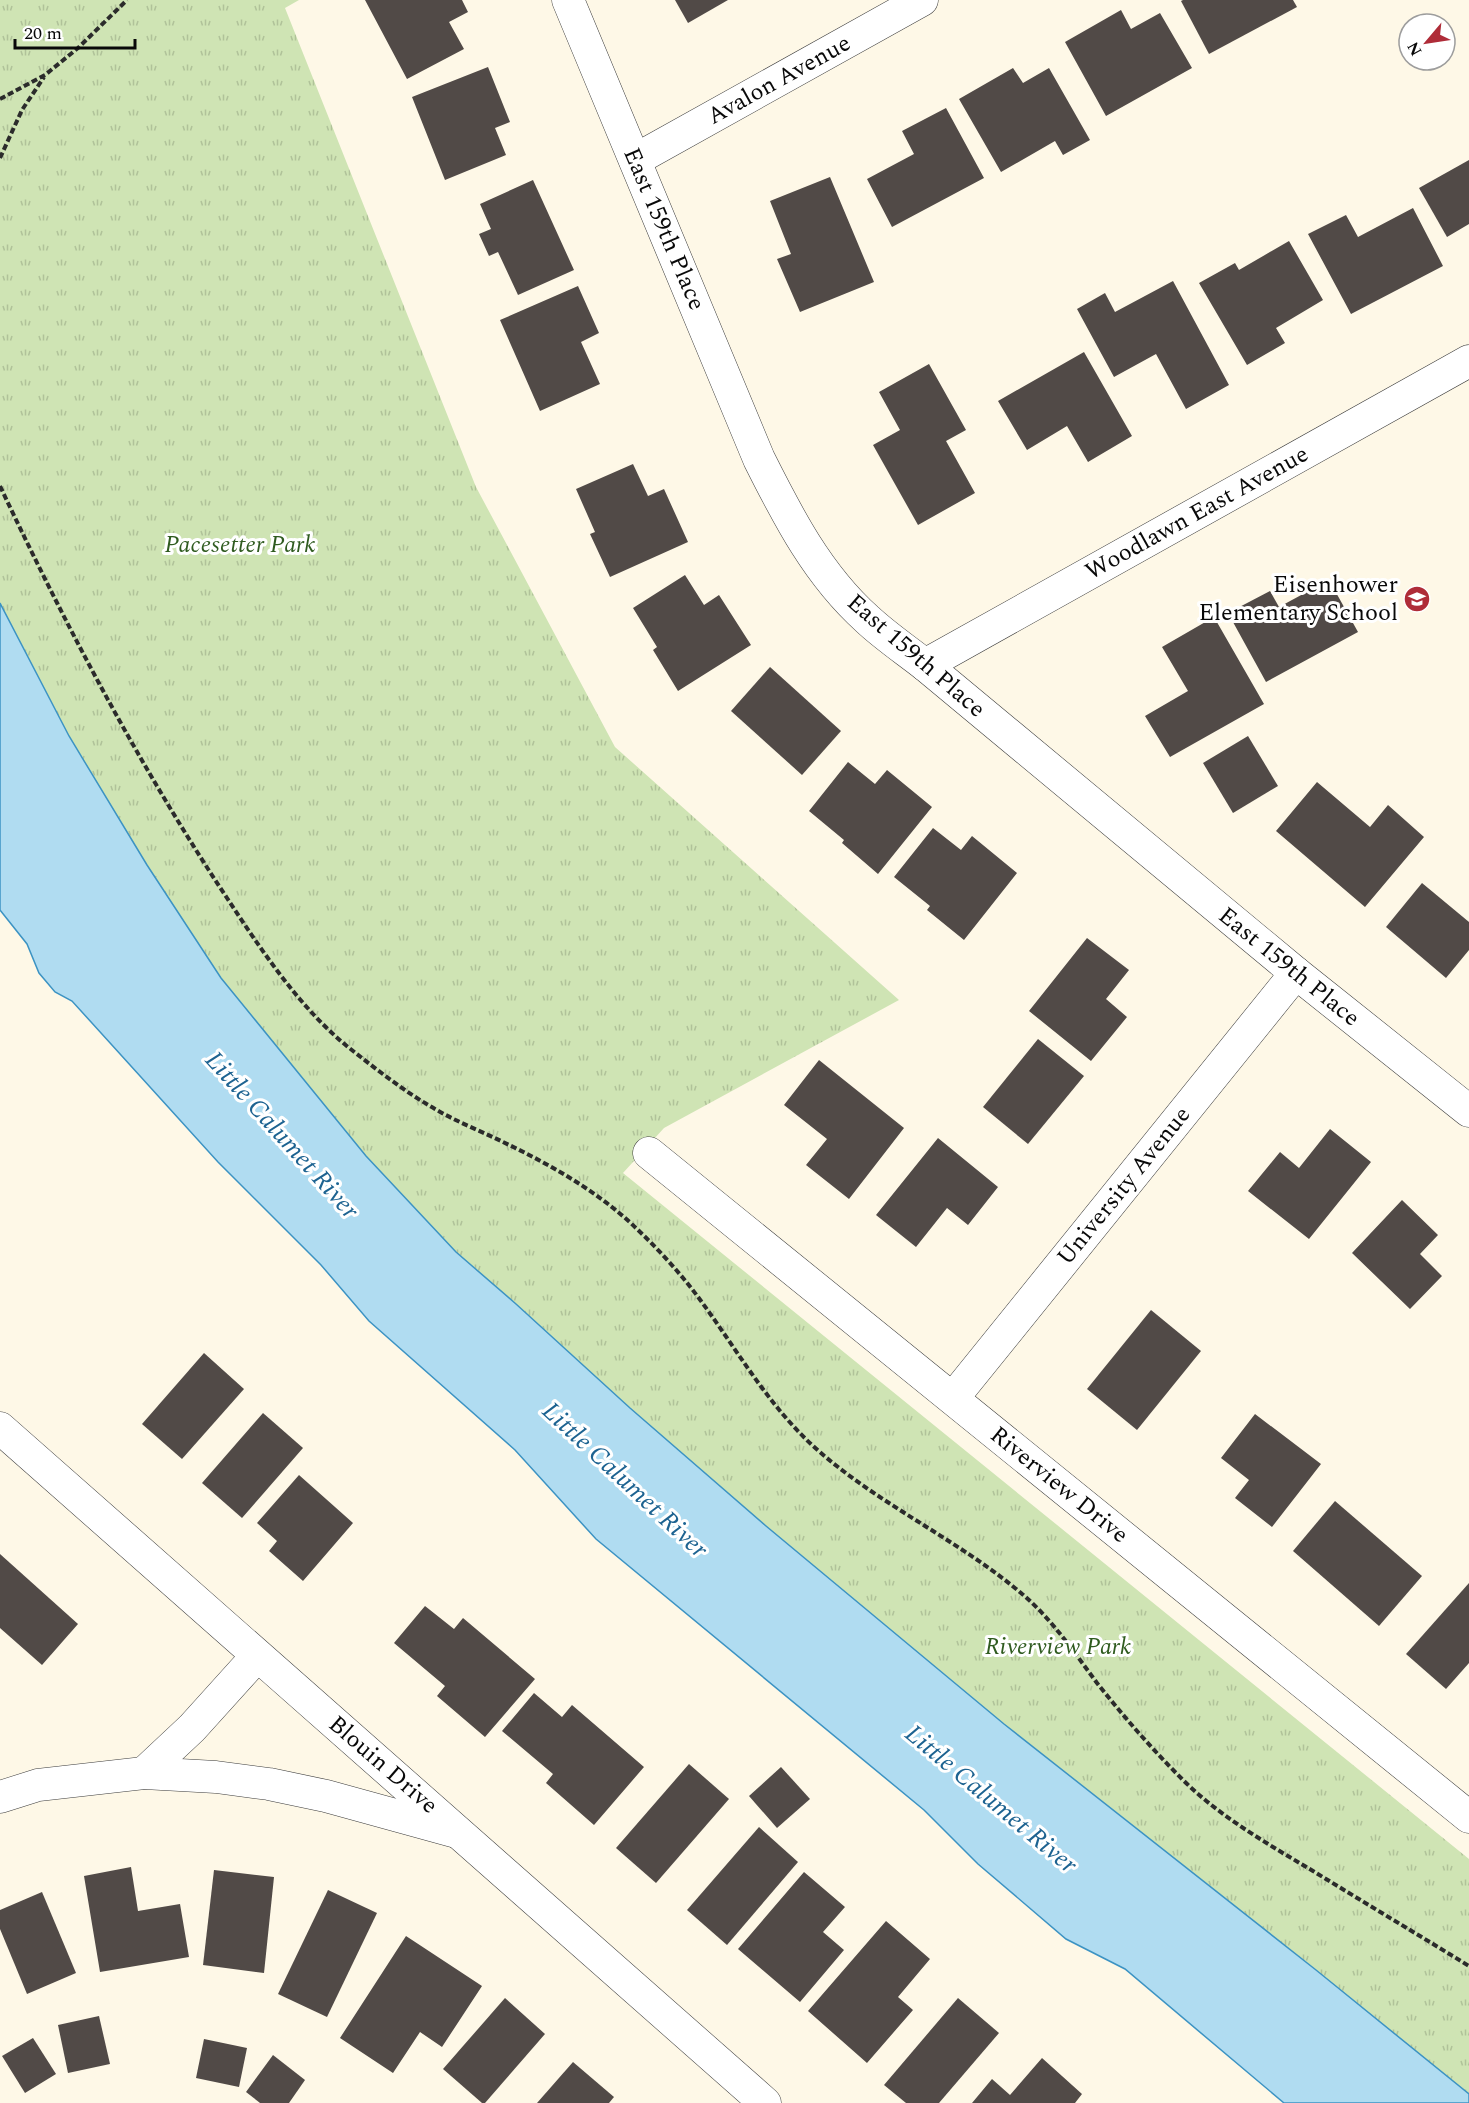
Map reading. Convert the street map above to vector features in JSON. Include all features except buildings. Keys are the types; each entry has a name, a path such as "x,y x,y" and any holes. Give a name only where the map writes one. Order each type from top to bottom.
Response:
{"street":[{"name":"East 159th Place","path":"568,0 759,459 790,520 824,572 866,619 925,665 1296,973 1469,1111"},
{"name":"Avalon Avenue","path":"635,160 922,0"},
{"name":"Woodlawn East Avenue","path":"925,665 1469,362"},
{"name":"University Avenue","path":"952,1398 1296,973"},
{"name":"Riverview Drive","path":"649,1153 1469,1817"},
{"name":"Blouin Drive","path":"0,1428 765,2103"},
{"path":"144,1773 192,1728 257,1656"},
{"path":"0,1797 38,1785 144,1773 216,1777 269,1784 326,1796 460,1833"}],"path":[{"path":"0,99 45,75 78,48 126,0"},
{"path":"0,158 22,110 45,75"},
{"path":"0,486 56,602 122,723 201,858 293,992 341,1041 385,1076 437,1111 510,1145 579,1183 633,1224 667,1259 701,1302 778,1410 811,1444 852,1479 997,1574 1027,1597 1050,1622 1139,1734 1187,1783 1229,1818 1469,1966"}],"green space":[{"name":"Pacesetter Park","path":"0,0 299,0 285,8 476,487 615,747 899,1000 664,1128 623,1173 1469,1859 1469,2094 1004,1724 766,1526 630,1408 456,1252 366,1156 221,978 147,865 69,736 0,603"}],"water":[{"name":"Little Calumet River","path":"0,603 69,736 147,865 221,978 366,1156 456,1252 766,1526 1004,1724 1469,2094 1469,2103 1284,2103 1125,1969 1066,1939 978,1864 924,1810 596,1539 515,1450 369,1321 321,1265 218,1162 72,1001 55,992 39,973 27,944 0,910"}],"place":[{"name":"Eisenhower Elementary School","path":"1417,599"}],"park label":[{"name":"Riverview Park","path":"1058,1647"}]}
